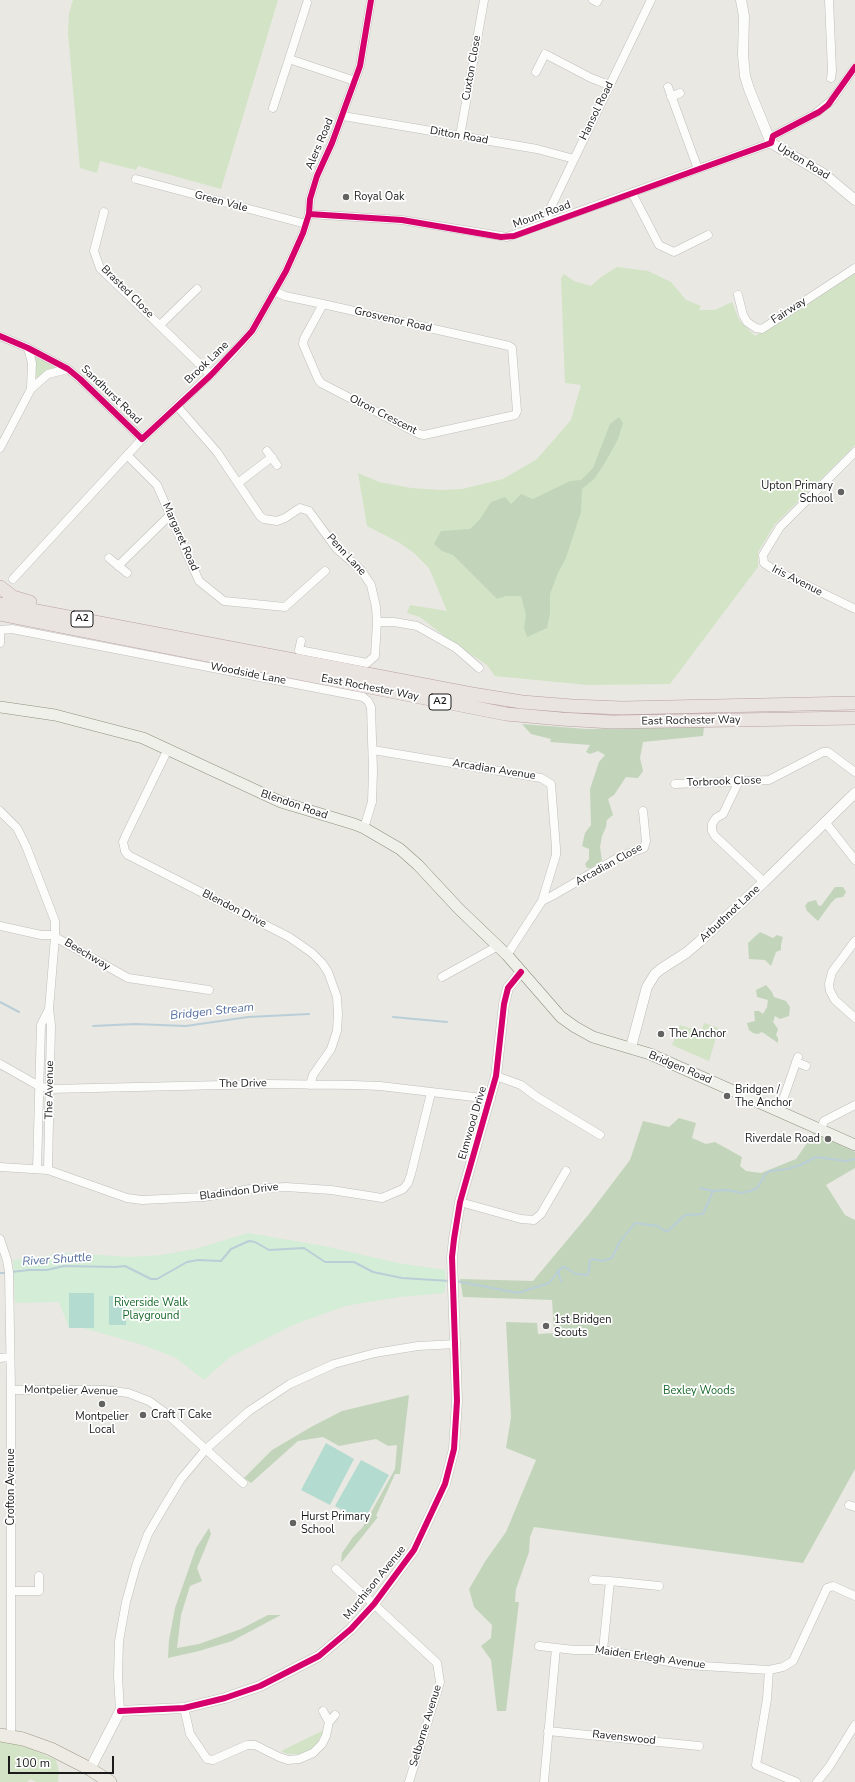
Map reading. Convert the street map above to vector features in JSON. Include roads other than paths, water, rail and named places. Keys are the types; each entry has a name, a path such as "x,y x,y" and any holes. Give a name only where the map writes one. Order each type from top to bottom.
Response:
{"highway":[{"path":"0,587 13,597 38,605 134,624 164,635"},
{"name":"A2","path":"0,604 164,635"},
{"name":"A2","path":"0,614 32,621"},
{"path":"0,618 32,621"},
{"name":"East Rochester Way","path":"32,621 436,701 513,714 612,722 855,718"},
{"name":"East Rochester Way","path":"164,635 472,694 529,702 572,706 622,708 855,703"}],"main road":[{"name":"Blendon Road","path":"0,707 33,711 74,719 140,737 281,802 364,828 400,849 410,857 459,909 507,955 521,972"},
{"name":"Bridgen Road","path":"521,972 561,1017 575,1027 604,1041 631,1047 855,1145"},
{"path":"6,1736 52,1749 90,1769 110,1782"}],"street":[{"name":"Alers Road","path":"274,291 299,245 310,214 310,199 317,176 343,116 355,81 362,57 371,0"},
{"name":"Cuxton Close","path":"460,136 484,0"},
{"path":"593,0 597,2 598,0"},
{"name":"Hansol Road","path":"550,222 549,211 651,0"},
{"name":"Upton Road","path":"742,0 744,16 743,55 745,76 771,142 824,174 855,200"},
{"path":"829,0 831,78"},
{"path":"273,108 307,3"},
{"path":"536,72 545,54 591,78 609,85"},
{"path":"289,59 355,81"},
{"path":"771,142 773,136 828,105 855,67"},
{"path":"834,86 835,96"},
{"path":"668,87 698,169"},
{"path":"672,97 680,94"},
{"name":"Ditton Road","path":"343,116 537,149 574,159"},
{"name":"Mount Road","path":"310,214 402,220 507,237 771,142"},
{"name":"Green Vale","path":"136,179 306,224"},
{"path":"632,193 659,245 674,252 708,235"},
{"name":"Brasted Close","path":"104,212 94,251 100,268 211,375"},
{"name":"Fairway","path":"738,295 743,315 747,322 756,328 762,329 855,268"},
{"name":"Brasted Close","path":"160,325 197,289"},
{"name":"Grosvenor Road","path":"274,291 285,296 509,346 512,348"},
{"name":"Brook Lane","path":"13,579 142,439 230,356 252,331 274,291"},
{"name":"Olron Crescent","path":"323,304 304,339 303,344 318,379 321,383 419,434 424,435 515,415 517,411 512,348"},
{"name":"Sandhurst Road","path":"0,336 28,348 68,369 142,439"},
{"path":"28,348 32,363 31,389"},
{"path":"0,448 31,389 48,374 68,369"},
{"path":"177,406 217,452 238,483 270,454 277,465"},
{"name":"Iris Avenue","path":"855,452 780,527 763,555 764,563 771,568 855,609"},
{"name":"Margaret Road","path":"127,455 157,485 199,581 224,601 285,607 325,571"},
{"name":"Penn Lane","path":"238,483 256,512 264,519 281,520 300,508 309,511 336,548 361,570 371,585 376,607 377,622 375,656 367,663 299,650 301,641"},
{"path":"118,566 170,515"},
{"path":"109,558 127,574"},
{"path":"377,622 394,622 416,626 456,648 479,668"},
{"path":"0,630 0,643"},
{"name":"Woodside Lane","path":"0,630 17,630 359,696 368,701 371,707 373,750 372,802 364,828"},
{"name":"Blendon Drive","path":"168,749 123,842 125,851 128,855 289,937 312,953 322,963 330,975 337,997 337,1025 335,1040 331,1049 313,1076 310,1085"},
{"name":"Arcadian Avenue","path":"373,750 542,778 547,780 550,784 552,793 556,855 542,901 507,955"},
{"name":"Torbrook Close","path":"675,784 774,779 823,752 828,752 855,772"},
{"path":"739,781 723,814 716,818 712,824 712,831 715,836 764,882"},
{"name":"Arbuthnot Lane","path":"631,1047 647,987 655,974 686,953 764,882 855,793"},
{"name":"Beechway","path":"0,810 17,828 26,846 55,921 55,936 128,978 209,990"},
{"name":"Arcadian Close","path":"542,901 621,856 644,848 646,841 642,811"},
{"path":"826,823 855,860"},
{"path":"0,926 41,935 55,936"},
{"name":"The Avenue","path":"48,1170 51,1025 49,1009 55,936"},
{"path":"855,941 832,972 829,984 830,991 835,1000 855,1018"},
{"path":"442,977 498,946"},
{"name":"Elmwood Drive","path":"453,1284 454,1239 460,1202 491,1099 496,1076 504,1004 508,988 521,972"},
{"name":"The Avenue","path":"37,1168 41,1025 49,1009"},
{"path":"779,1111 797,1060 806,1066"},
{"name":"The Drive","path":"0,1064 39,1086 50,1089 266,1084 372,1086 491,1099"},
{"path":"496,1076 521,1085 537,1097 600,1135"},
{"name":"Bladindon Drive","path":"0,1167 37,1168 48,1170 127,1198 142,1200 204,1197 250,1189 286,1186 331,1190 382,1198 403,1189 408,1183 431,1093"},
{"path":"821,1130 824,1121 855,1105"},
{"path":"460,1202 521,1219 534,1220 541,1214 566,1171"},
{"name":"Crofton Avenue","path":"0,1239 8,1260 10,1358 11,1591 6,1736"},
{"name":"Murchison Avenue","path":"120,1711 184,1708 225,1698 260,1686 319,1656 351,1629 374,1604 414,1550 445,1484 454,1449 457,1401 453,1284"},
{"path":"90,1769 120,1711 118,1676 119,1641 126,1602 136,1566 148,1534 165,1505 181,1479 206,1449 249,1411 290,1384 334,1364 375,1353 418,1346 456,1344"},
{"path":"0,1358 10,1358"},
{"name":"Montpelier Avenue","path":"10,1390 104,1390 128,1393 149,1401 167,1414 243,1483"},
{"name":"Selborne Avenue","path":"336,1569 437,1663 440,1682 409,1782"},
{"path":"11,1591 39,1591 39,1576"},
{"path":"593,1580 659,1586"},
{"path":"603,1650 610,1582"},
{"name":"Maiden Erlegh Avenue","path":"539,1646 603,1650 686,1665 769,1670 783,1667 793,1661 827,1588 833,1586 855,1596"},
{"path":"544,1782 556,1648"},
{"path":"769,1670 767,1699 755,1768 796,1782"},
{"path":"184,1708 190,1734 207,1759 212,1760 247,1744 255,1745 288,1760 299,1759 313,1753 322,1744 326,1736 329,1722 335,1715"},
{"path":"323,1711 329,1722"},
{"path":"817,1782 855,1725"},
{"name":"Ravenswood","path":"548,1731 699,1746"}],"waterway":[{"name":"Bridgen Stream","path":"0,1002 19,1012"},
{"name":"Bridgen Stream","path":"93,1026 135,1024 186,1026 248,1017 309,1014"},
{"name":"Bridgen Stream","path":"393,1017 447,1022"},
{"name":"River Shuttle","path":"700,1188 713,1191 728,1190 741,1193 757,1188 765,1175 770,1171 787,1169 800,1165 816,1157 846,1161 855,1159"},
{"name":"River Shuttle","path":"456,1281 518,1293 549,1283 561,1268 564,1267 576,1274 587,1275 590,1260 594,1259 602,1261 612,1258 619,1243 635,1223 658,1226 665,1231 668,1231 685,1215 703,1214 713,1191"},
{"name":"River Shuttle","path":"11,1272 47,1270 64,1266 125,1266 151,1279 157,1279 187,1262 198,1260 221,1261 231,1249 249,1241 255,1242 269,1250 304,1248 325,1262 354,1262 373,1272 402,1278 450,1281"},
{"path":"558,1270 561,1282"},
{"name":"River Shuttle","path":"0,1273 7,1273"}],"place":[{"name":"Royal Oak","path":"346,197"},
{"name":"Upton Primary School","path":"841,492"},
{"name":"The Anchor","path":"661,1034"},
{"name":"Bridgen / The Anchor","path":"727,1096"},
{"name":"Riverdale Road","path":"828,1139"},
{"name":"1st Bridgen Scouts","path":"546,1326"},
{"name":"Montpelier Local","path":"102,1404"},
{"name":"Craft T Cake","path":"143,1415"},
{"name":"Hurst Primary School","path":"293,1523"}],"park label":[{"name":"Riverside Walk Playground","path":"151,1309"},
{"name":"Bexley Woods","path":"699,1391"}]}
